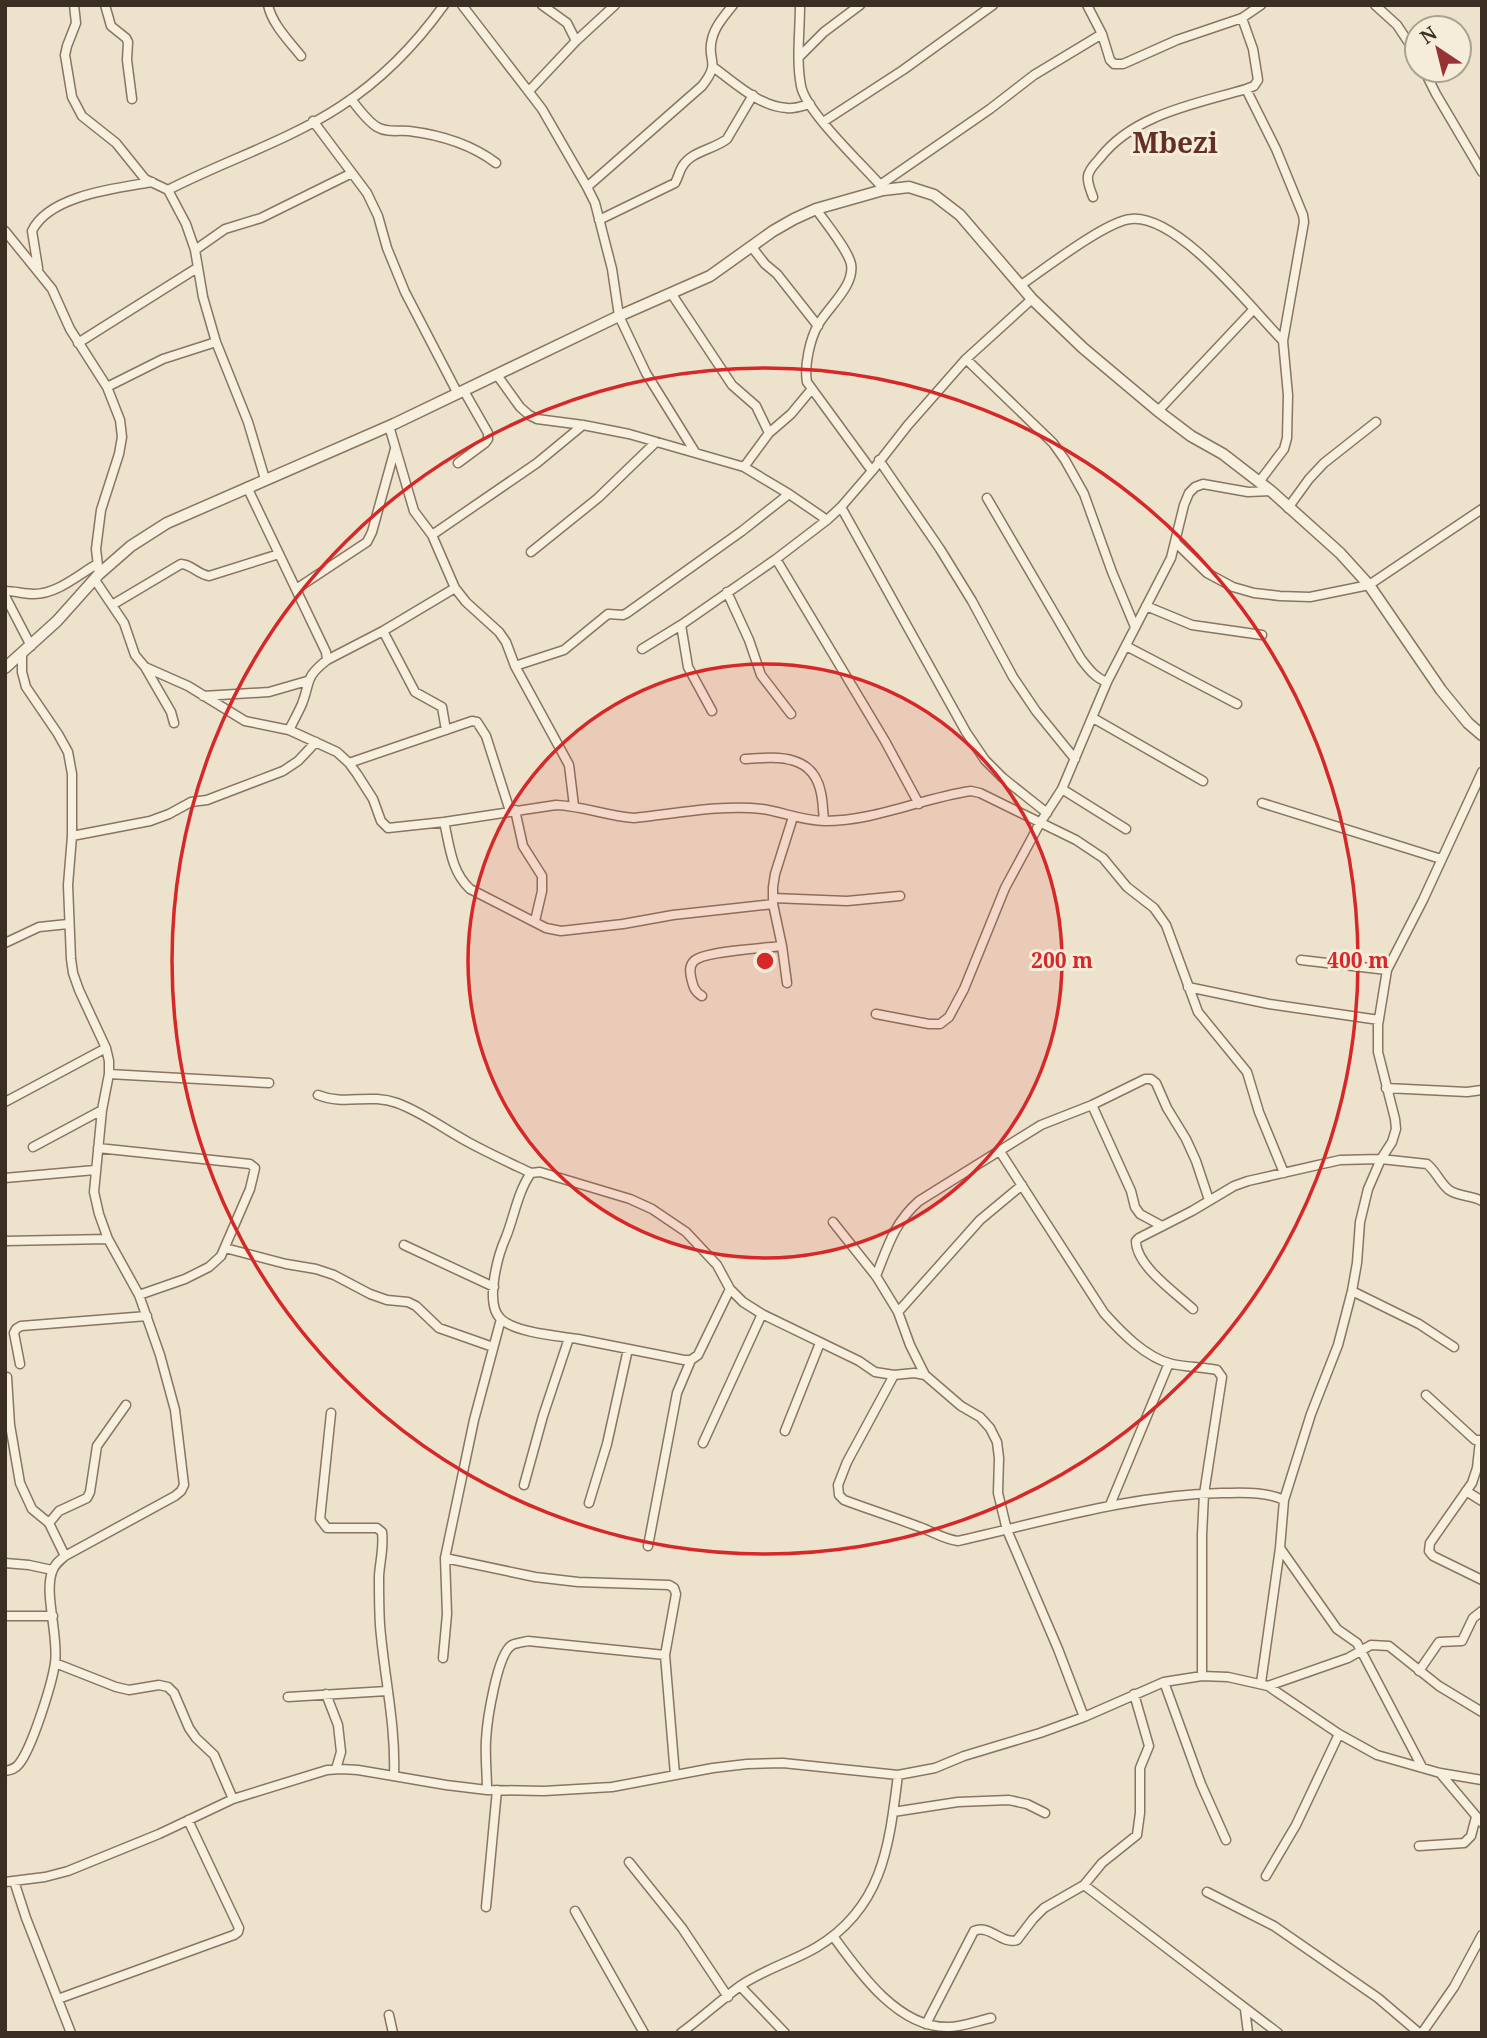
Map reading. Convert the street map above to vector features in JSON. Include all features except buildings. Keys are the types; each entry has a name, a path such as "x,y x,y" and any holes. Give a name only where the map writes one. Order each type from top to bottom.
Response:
{"street":[{"path":"74,5 76,23 65,55 72,97 82,116 116,144 145,179 168,190 186,224 195,250 203,297 216,342 248,422 265,479"},
{"path":"105,5 111,26 128,42 127,60 132,99"},
{"path":"268,5 270,12 301,56"},
{"path":"168,190 313,121 351,99 396,61 443,5"},
{"path":"462,5 542,108 587,187 595,203 612,270 619,316 646,373 695,452"},
{"path":"541,5 567,23 576,41"},
{"path":"528,91 615,5"},
{"path":"587,187 702,86 713,67 711,40 721,20 733,5"},
{"path":"800,5 801,88 823,122 882,187 909,187 934,195 960,215 1032,299 1083,348 1158,411 1191,436 1223,454 1271,491 1340,554 1369,585 1441,691 1482,735"},
{"path":"799,57 824,32 860,5"},
{"path":"823,122 903,70 993,5"},
{"path":"1087,5 1114,64 1123,64 1177,40 1242,18 1261,5"},
{"path":"1375,5 1403,34"},
{"path":"1093,197 1088,183 1090,170 1109,146 1128,131 1168,112 1254,86 1258,80 1253,49 1242,18"},
{"path":"5,668 31,646 97,573 131,546 167,523 389,426 719,271 772,231 816,209 882,187 1034,75 1102,34"},
{"path":"713,67 753,95 778,108 791,109 810,104"},
{"path":"1431,84 1482,173"},
{"path":"1246,89 1276,149 1304,222 1283,341 1288,395 1287,438 1284,449 1259,482"},
{"path":"599,219 675,183 687,160 727,139 753,95"},
{"path":"351,99 379,129 449,139 481,151 496,163"},
{"path":"313,121 367,193 405,292 461,393 488,433 485,443 458,463"},
{"path":"195,250 225,229 261,218 352,173"},
{"path":"39,271 32,231 38,220 53,209 88,194 152,182"},
{"path":"816,209 850,262 850,273 845,287 818,326 806,374 811,390 872,471"},
{"path":"1021,285 1115,223 1130,219 1147,220 1163,227 1211,263 1283,341"},
{"path":"6,234 52,289 78,343 107,387 120,420 122,437 119,454 101,510 96,549 97,573 124,623 135,655 171,712 174,723"},
{"path":"751,246 818,326"},
{"path":"78,343 197,268"},
{"path":"671,293 732,385 756,406 769,433"},
{"path":"642,649 776,559 827,520 841,507 966,359 1032,299"},
{"path":"1158,411 1253,310"},
{"path":"107,387 163,359 216,342"},
{"path":"966,359 1053,443 1065,460 1084,494 1135,627"},
{"path":"498,375 520,407 537,419 629,434 744,467 827,520"},
{"path":"744,467 769,433 791,414 811,390"},
{"path":"1288,508 1324,463 1376,422"},
{"path":"432,535 537,463 583,425"},
{"path":"389,426 414,512 432,535 455,588 506,642 515,666 569,765 574,806"},
{"path":"531,552 598,498 656,442"},
{"path":"296,589 367,542 395,449"},
{"path":"880,460 972,601 1013,677 1036,711 1075,759"},
{"path":"876,1014 929,1024 940,1024 949,1017 964,989 1005,888 1040,823 1062,789 1107,682 1171,558 1189,493 1203,484 1248,492 1271,491"},
{"path":"247,487 326,652 327,660"},
{"path":"515,666 556,654 572,645 608,614 623,615 700,562 789,494"},
{"path":"986,498 1081,659 1092,674 1107,682"},
{"path":"841,507 966,732 985,760 1047,813"},
{"path":"1175,542 1207,573 1233,587 1254,593 1310,597 1369,585 1482,509"},
{"path":"112,605 181,564 209,576 279,554"},
{"path":"776,559 919,804"},
{"path":"5,591 44,593 97,573"},
{"path":"289,730 302,705 307,681 314,671 327,660 383,631 455,588"},
{"path":"727,593 749,640 761,675 791,714"},
{"path":"5,596 31,646"},
{"path":"1146,606 1192,625 1262,635"},
{"path":"681,625 688,667 712,712"},
{"path":"383,631 415,692 442,707 446,730"},
{"path":"1126,646 1237,704"},
{"path":"5,1772 16,1767 21,1761 33,1737 55,1662 49,1584 52,1570 65,1556 175,1496 184,1485 175,1410 148,1316 139,1294 108,1239 94,1192 102,1110 109,1074 107,1048 73,973 68,924 72,774 68,752 26,687 22,672 22,654"},
{"path":"145,667 188,686 245,721 289,730 337,752 349,763 373,799 384,826 394,828 556,804 634,818 729,808 763,809 824,821 870,816 960,793 980,793 1076,840 1103,858 1127,887 1154,908 1166,925 1198,1012 1247,1072 1259,1112 1284,1172"},
{"path":"203,696 269,692 307,681"},
{"path":"1093,718 1203,781"},
{"path":"349,763 472,721 477,722 486,736 523,846 542,876 542,891 535,921"},
{"path":"72,836 150,821 191,802 206,800 283,771 299,761 316,741"},
{"path":"745,759 787,758 803,764 815,776 821,792 824,821"},
{"path":"1264,1684 1284,1500 1311,1414 1338,1345 1352,1291 1360,1222 1368,1189 1396,1129 1378,1052 1379,1020 1387,970 1482,772"},
{"path":"1062,789 1126,829"},
{"path":"1262,803 1441,859"},
{"path":"787,984 773,901 775,874 793,817"},
{"path":"444,822 454,868 460,880 470,889 546,928 561,931 773,901 847,901 900,895"},
{"path":"5,943 39,927 68,924"},
{"path":"702,996 692,985 692,962 730,951 782,946"},
{"path":"1301,960 1387,970"},
{"path":"1188,987 1269,1004 1379,1020"},
{"path":"5,1102 107,1048"},
{"path":"109,1074 269,1083"},
{"path":"876,1276 895,1230 905,1214 919,1201 1041,1125 1092,1105 1146,1079 1156,1083 1191,1150 1209,1200"},
{"path":"1386,1088 1467,1092 1482,1090"},
{"path":"317,1095 337,1101 385,1099 531,1173 540,1172 583,1183 652,1209 686,1232 702,1247 717,1265 730,1289 743,1302 762,1314 859,1361 875,1372 925,1375"},
{"path":"1092,1105 1131,1191 1135,1208 1140,1214 1162,1226"},
{"path":"33,1147 102,1110"},
{"path":"98,1147 250,1164 256,1171 221,1256 209,1267 185,1279 139,1294"},
{"path":"999,1150 1104,1313 1120,1331 1142,1349 1169,1363 1217,1370 1222,1377 1204,1494 1202,1676"},
{"path":"1194,1310 1146,1266 1135,1245 1139,1238 1234,1186 1340,1160 1381,1159 1427,1164 1443,1185 1454,1193 1482,1201"},
{"path":"5,1178 95,1170"},
{"path":"531,1173 525,1181 494,1272 494,1309 501,1319 537,1333 691,1360"},
{"path":"898,1312 980,1220 1022,1185"},
{"path":"833,1222 876,1276 898,1312 925,1375 961,1406 980,1417 990,1428 997,1442 998,1493 1007,1530 1058,1648 1084,1717"},
{"path":"5,1241 108,1239"},
{"path":"404,1245 494,1287"},
{"path":"225,1248 276,1262 316,1269 334,1275 370,1294 387,1300 408,1302 439,1328 494,1347"},
{"path":"648,1545 677,1393 691,1360 698,1355 730,1289"},
{"path":"1352,1291 1419,1324 1454,1347"},
{"path":"703,1443 762,1314"},
{"path":"20,1364 15,1333 21,1326 148,1316"},
{"path":"443,1658 447,1614 445,1558 474,1420 501,1319"},
{"path":"524,1485 569,1338"},
{"path":"786,1430 820,1343"},
{"path":"589,1503 607,1444 628,1349"},
{"path":"1110,1504 1169,1363"},
{"path":"894,1375 846,1462 838,1485 839,1495 844,1500 920,1526 946,1539 958,1541 1110,1504 1174,1495 1255,1493 1284,1500"},
{"path":"7,1377 10,1425 20,1483 32,1509 49,1523 65,1556"},
{"path":"1426,1395 1475,1440 1481,1441 1477,1468 1466,1491 1430,1543 1429,1550 1433,1556 1482,1580"},
{"path":"49,1523 59,1511 87,1498 97,1446 126,1405"},
{"path":"331,1413 320,1519 327,1528 377,1528 382,1532 380,1623 393,1724 394,1776"},
{"path":"1466,1491 1482,1501"},
{"path":"1280,1548 1338,1629 1353,1639 1422,1767"},
{"path":"445,1558 535,1577 578,1582 669,1585 674,1588 676,1594 665,1655 675,1775"},
{"path":"5,1563 52,1570"},
{"path":"1419,1671 1436,1645 1443,1640 1462,1640 1473,1618 1482,1611"},
{"path":"5,1616 53,1616"},
{"path":"487,1790 486,1739 491,1709 500,1662 503,1654 512,1645 528,1641 665,1655"},
{"path":"1264,1684 1348,1658 1371,1645 1389,1646 1439,1686 1482,1712"},
{"path":"55,1662 129,1690 168,1686 195,1738 214,1755 233,1799"},
{"path":"71,2033 9,1881 68,1871 159,1834 233,1799 336,1769 487,1790 612,1787 747,1764 783,1763 898,1776 935,1768 964,1756 1040,1733 1164,1682 1202,1676 1228,1677 1264,1684 1339,1734 1377,1755 1440,1773 1482,1780"},
{"path":"1164,1682 1201,1784 1226,1840"},
{"path":"288,1697 387,1691"},
{"path":"326,1694 338,1725 341,1752 336,1769"},
{"path":"926,2024 974,1931 984,1929 1013,1942 1044,1908 1084,1885 1102,1863 1137,1835 1140,1768 1149,1746 1134,1695"},
{"path":"1266,1876 1296,1825 1339,1734"},
{"path":"1419,1846 1464,1843 1479,1820 1440,1773"},
{"path":"681,2033 740,1986 816,1948 849,1923 871,1894 886,1852 898,1776"},
{"path":"486,1907 497,1790"},
{"path":"894,1812 948,1804 1009,1800 1027,1804 1045,1813"},
{"path":"58,1999 238,1932 239,1928 188,1820"},
{"path":"629,1862 682,1928 728,1997"},
{"path":"1084,1885 1278,2033"},
{"path":"1207,1892 1273,1926 1378,1998 1421,2033 1454,1987 1482,1935"},
{"path":"575,1911 644,2033"},
{"path":"833,1936 873,1988 891,2003 926,2024 949,2027 991,2018"},
{"path":"740,1986 785,2033"},
{"path":"1245,2009 1248,2033"},
{"path":"389,2015 393,2033"}],"district":[{"name":"Mbezi","path":"1175,143"}]}
